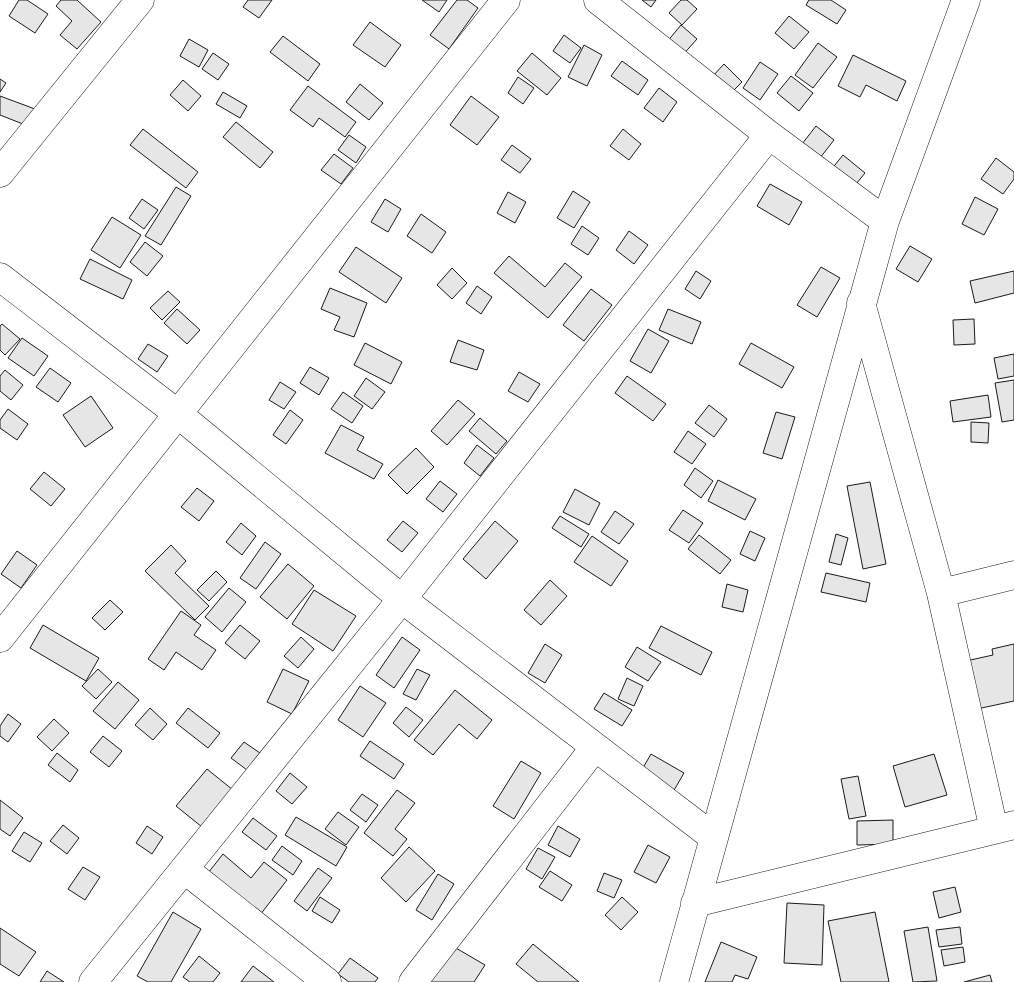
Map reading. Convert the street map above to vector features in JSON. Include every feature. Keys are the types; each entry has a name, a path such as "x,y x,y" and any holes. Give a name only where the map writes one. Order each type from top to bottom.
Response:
{"street":[{"path":"0,173 140,0"},
{"path":"0,638 506,0"},
{"path":"598,0 769,135 885,221"},
{"path":"674,982 885,221 966,0"},
{"path":"93,982 402,599 769,135"},
{"path":"0,277 178,414 402,599 713,837"},
{"path":"695,903 1004,827 861,303"},
{"path":"941,593 1014,575"},
{"path":"413,982 595,747"},
{"path":"184,869 327,982"}],"building":[{"path":"19,0 27,0 48,14 35,33 9,16"},
{"path":"61,0 77,0 101,22 77,49 60,35 72,21 56,6"},
{"path":"248,0 272,0 259,18 243,7"},
{"path":"422,0 447,0 439,12"},
{"path":"457,0 467,0 478,8 449,49 430,35"},
{"path":"642,0 656,0 651,7"},
{"path":"681,0 687,0 697,9 682,25 669,13"},
{"path":"809,0 831,0 846,10 837,24 806,5"},
{"path":"789,16 809,32 794,49 775,33"},
{"path":"370,22 401,45 385,67 353,45"},
{"path":"681,25 697,39 681,57 666,43"},
{"path":"564,35 581,48 570,63 553,51"},
{"path":"283,36 320,64 308,81 270,52"},
{"path":"189,39 208,50 199,67 180,56"},
{"path":"818,43 837,57 813,88 795,75"},
{"path":"584,45 602,55 587,86 568,77"},
{"path":"213,53 229,64 218,80 202,69"},
{"path":"532,53 561,78 547,95 517,71"},
{"path":"853,55 906,81 897,101 866,85 860,97 838,86"},
{"path":"622,61 648,80 638,95 611,76"},
{"path":"760,62 778,74 760,100 743,88"},
{"path":"724,64 742,82 729,95 711,78"},
{"path":"791,76 813,93 799,111 777,93"},
{"path":"518,77 534,88 523,104 508,93"},
{"path":"0,79 6,83 0,92"},
{"path":"183,80 201,96 188,111 170,95"},
{"path":"360,84 383,103 369,120 346,102"},
{"path":"308,86 356,122 345,137 319,118 313,127 290,110"},
{"path":"659,88 677,102 663,122 644,108"},
{"path":"223,92 247,106 240,118 216,104"},
{"path":"0,96 35,109 28,126 0,115"},
{"path":"471,96 499,117 477,145 450,125"},
{"path":"236,122 273,152 260,168 223,137"},
{"path":"816,126 834,140 820,158 802,144"},
{"path":"143,129 198,172 186,188 130,145"},
{"path":"623,129 641,144 629,160 610,146"},
{"path":"349,135 366,147 356,163 338,150"},
{"path":"512,145 531,159 520,173 501,160"},
{"path":"334,154 353,168 341,184 321,170"},
{"path":"843,155 865,173 852,189 830,171"},
{"path":"996,158 1014,172 1014,179 1003,194 981,179"},
{"path":"770,184 802,202 789,225 757,206"},
{"path":"176,187 191,196 161,245 145,236"},
{"path":"573,191 590,202 574,228 557,218"},
{"path":"508,192 526,202 515,223 497,213"},
{"path":"975,197 998,209 984,235 962,224"},
{"path":"142,199 158,210 144,229 129,218"},
{"path":"385,199 401,209 388,232 371,222"},
{"path":"421,214 446,232 432,253 407,236"},
{"path":"112,217 141,235 120,268 91,250"},
{"path":"582,226 599,238 588,255 571,244"},
{"path":"629,231 648,245 634,264 616,250"},
{"path":"145,242 163,256 147,276 130,262"},
{"path":"910,246 932,259 918,282 896,269"},
{"path":"356,247 402,278 386,303 339,272"},
{"path":"509,256 545,287 565,263 582,277 548,318 494,273"},
{"path":"90,259 132,280 123,299 80,279"},
{"path":"821,267 840,278 817,317 797,305"},
{"path":"452,268 467,283 452,299 437,285"},
{"path":"696,271 711,281 700,299 685,289"},
{"path":"1014,271 1014,293 975,303 970,281"},
{"path":"477,286 492,297 481,314 466,303"},
{"path":"330,288 367,303 354,337 334,330 340,317 321,309"},
{"path":"591,289 612,305 584,341 563,325"},
{"path":"168,291 180,302 162,320 150,308"},
{"path":"177,309 200,330 187,344 164,323"},
{"path":"668,309 701,322 692,344 659,330"},
{"path":"974,319 975,344 954,345 953,320"},
{"path":"2,324 20,339 5,355 0,350 0,326"},
{"path":"648,329 669,341 651,373 630,361"},
{"path":"22,338 48,356 34,376 8,358"},
{"path":"458,340 484,350 477,370 450,362"},
{"path":"365,343 402,362 391,384 354,365"},
{"path":"751,343 794,367 782,388 739,364"},
{"path":"148,344 168,356 157,372 138,359"},
{"path":"1014,354 1014,376 998,379 994,358"},
{"path":"310,367 329,378 319,395 300,383"},
{"path":"50,368 71,383 58,402 36,387"},
{"path":"5,370 23,385 11,400 0,391 0,376"},
{"path":"519,372 540,384 528,402 508,391"},
{"path":"627,376 666,404 653,421 615,393"},
{"path":"366,378 385,392 372,409 354,396"},
{"path":"1014,380 1014,420 1002,422 995,383"},
{"path":"280,382 296,392 284,409 269,400"},
{"path":"343,392 363,406 352,423 331,409"},
{"path":"988,395 991,417 953,422 950,401"},
{"path":"91,396 113,428 85,447 63,415"},
{"path":"458,400 475,414 447,445 431,431"},
{"path":"709,405 727,419 714,437 695,423"},
{"path":"8,409 28,424 17,440 0,428 0,420"},
{"path":"290,410 303,420 286,444 273,435"},
{"path":"776,412 795,417 782,459 763,453"},
{"path":"480,418 507,441 496,454 469,431"},
{"path":"971,422 989,423 988,443 971,442"},
{"path":"341,425 364,437 357,450 383,464 374,479 325,453"},
{"path":"688,431 706,444 692,464 674,452"},
{"path":"477,445 494,458 480,476 464,463"},
{"path":"416,448 434,467 407,494 388,475"},
{"path":"695,468 713,481 701,498 684,485"},
{"path":"44,472 65,489 51,506 30,489"},
{"path":"718,480 756,499 745,520 708,501"},
{"path":"440,481 457,494 443,512 426,499"},
{"path":"870,482 886,564 863,569 847,486"},
{"path":"197,488 214,501 199,521 181,507"},
{"path":"575,489 600,503 589,525 563,512"},
{"path":"683,510 703,523 689,543 669,530"},
{"path":"615,511 634,524 619,544 601,532"},
{"path":"560,516 589,534 581,547 552,528"},
{"path":"403,521 418,533 402,552 387,540"},
{"path":"495,521 518,541 486,579 463,559"},
{"path":"241,523 256,536 242,555 226,542"},
{"path":"750,531 765,538 755,561 740,554"},
{"path":"836,534 848,538 841,565 829,562"},
{"path":"699,535 731,560 720,574 688,549"},
{"path":"592,536 628,561 611,586 574,562"},
{"path":"265,542 281,554 256,589 240,578"},
{"path":"171,545 186,561 175,573 209,606 195,620 145,571"},
{"path":"17,551 37,565 21,588 1,574"},
{"path":"288,564 314,586 287,619 260,597"},
{"path":"216,571 227,582 209,601 197,590"},
{"path":"826,573 870,583 866,602 821,592"},
{"path":"550,580 567,596 541,625 524,610"},
{"path":"727,584 748,590 743,612 722,607"},
{"path":"229,588 246,602 222,632 205,617"},
{"path":"314,590 356,616 333,651 292,624"},
{"path":"110,600 123,612 105,630 92,618"},
{"path":"181,611 201,625 194,635 216,650 202,670 176,652 164,670 148,659"},
{"path":"43,625 99,658 86,681 30,648"},
{"path":"240,625 260,641 245,659 225,643"},
{"path":"661,626 712,652 701,675 649,648"},
{"path":"301,637 314,649 298,668 284,656"},
{"path":"402,637 420,650 394,688 376,675"},
{"path":"545,644 562,655 545,683 528,673"},
{"path":"1014,644 1014,701 977,709 966,661 993,655 992,649"},
{"path":"637,647 661,662 648,681 625,667"},
{"path":"98,669 112,682 96,699 82,686"},
{"path":"283,669 309,681 292,714 267,702"},
{"path":"417,669 430,675 416,700 403,694"},
{"path":"627,678 643,686 634,706 618,699"},
{"path":"118,682 139,700 115,729 93,711"},
{"path":"360,686 386,703 363,737 338,720"},
{"path":"455,690 492,720 477,739 459,724 433,755 414,740"},
{"path":"604,693 632,710 622,726 594,709"},
{"path":"406,707 423,720 409,737 393,723"},
{"path":"150,708 167,724 153,740 135,725"},
{"path":"188,708 220,733 208,748 176,723"},
{"path":"8,714 21,724 8,742 0,736 0,726"},
{"path":"54,719 69,733 52,751 37,737"},
{"path":"103,736 122,751 109,767 90,752"},
{"path":"370,741 404,764 394,779 360,756"},
{"path":"244,742 260,753 247,770 231,758"},
{"path":"57,753 78,770 70,782 48,765"},
{"path":"651,754 684,773 673,792 640,773"},
{"path":"934,754 947,795 905,807 893,766"},
{"path":"521,761 541,773 514,819 493,806"},
{"path":"207,769 233,790 202,827 176,806"},
{"path":"290,773 307,787 292,804 276,791"},
{"path":"858,776 866,816 849,819 841,779"},
{"path":"397,790 415,803 395,829 407,839 393,856 364,833"},
{"path":"362,794 378,805 366,822 350,810"},
{"path":"0,800 23,818 10,836 0,829"},
{"path":"338,812 359,827 346,845 325,829"},
{"path":"296,817 347,847 336,866 285,835"},
{"path":"253,818 277,836 266,850 242,832"},
{"path":"893,820 893,844 857,845 857,821"},
{"path":"63,825 79,838 67,854 50,841"},
{"path":"147,826 163,837 152,854 136,843"},
{"path":"558,826 580,839 570,857 548,845"},
{"path":"24,832 42,843 30,862 12,851"},
{"path":"648,845 670,857 656,883 634,872"},
{"path":"282,846 302,861 293,875 272,860"},
{"path":"409,847 435,871 406,902 381,878"},
{"path":"538,848 555,857 542,879 526,869"},
{"path":"223,854 251,878 264,862 287,880 260,915 208,873"},
{"path":"83,867 100,877 85,900 68,889"},
{"path":"318,868 332,878 307,911 294,901"},
{"path":"550,871 572,885 562,901 539,887"},
{"path":"604,873 622,880 614,898 597,891"},
{"path":"438,874 454,884 432,920 416,910"},
{"path":"955,887 961,912 939,918 933,892"},
{"path":"320,897 340,910 332,923 312,911"},
{"path":"622,897 638,912 621,930 605,915"},
{"path":"787,903 824,905 822,965 784,963"},
{"path":"173,912 201,929 171,982 148,982 137,976"},
{"path":"875,912 889,982 841,982 828,921"},
{"path":"928,927 937,981 913,982 904,931"},
{"path":"960,927 962,944 939,947 936,930"},
{"path":"0,928 36,952 19,976 0,964"},
{"path":"721,942 757,957 748,979 735,975 732,982 705,982"},
{"path":"449,944 485,965 474,982 426,982"},
{"path":"533,944 579,982 538,982 516,964"},
{"path":"963,947 965,962 944,966 941,950"},
{"path":"199,956 220,973 213,982 190,982 183,977"},
{"path":"350,958 378,978 375,982 349,982 338,974"},
{"path":"253,966 274,982 241,982"},
{"path":"47,971 64,982 40,982"},
{"path":"990,975 992,982 964,982"}]}
